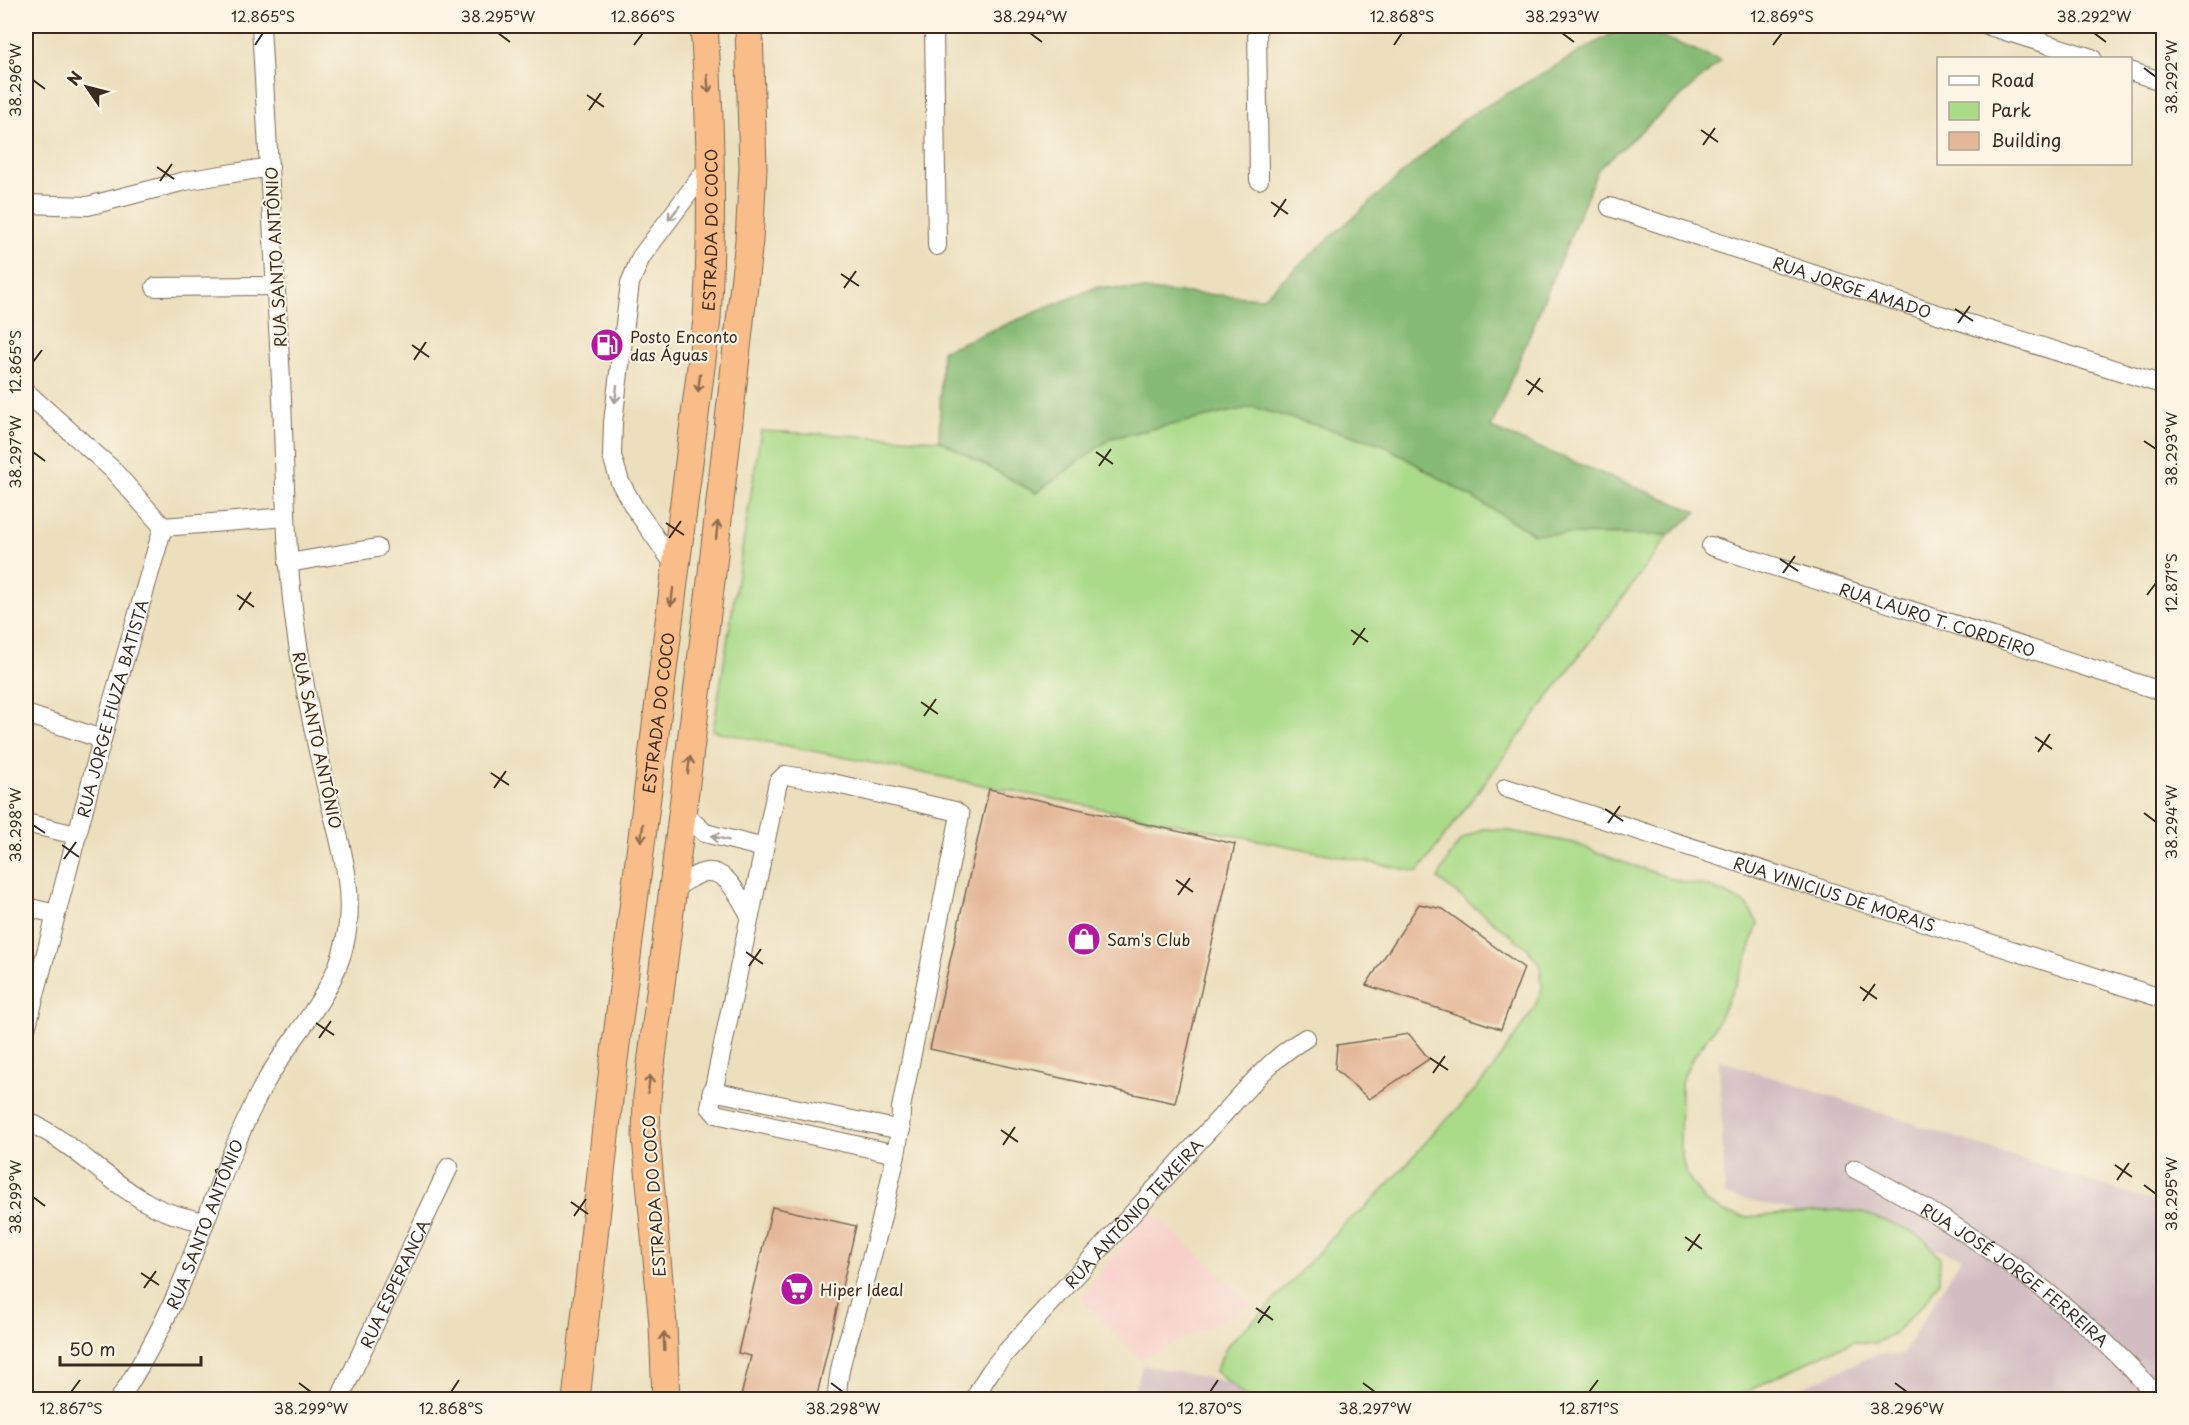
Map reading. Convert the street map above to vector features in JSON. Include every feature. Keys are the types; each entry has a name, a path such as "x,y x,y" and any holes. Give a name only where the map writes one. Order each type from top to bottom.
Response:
{"highway":[{"name":"ESTRADA DO COCO","path":"576,1400 609,1100 707,319 712,239 709,92 704,26"},
{"name":"ESTRADA DO COCO","path":"666,1400 663,1325 646,1137 647,1097 712,573 749,240 753,169 749,26"}],"street":[{"name":"RUA SANTO ANTÔNIO","path":"119,1400 150,1350 166,1317 227,1162 263,1087 317,1005 335,972 345,943 349,911 348,879 302,669 288,563 276,286 261,26"},
{"path":"934,26 938,246"},
{"path":"1257,26 1259,180"},
{"path":"1989,26 2089,57"},
{"path":"2132,72 2163,82"},
{"path":"676,567 634,507 620,482 612,456 613,422 630,284 646,249 709,166"},
{"path":"26,204 88,206 185,181 270,167"},
{"name":"RUA JORGE AMADO","path":"1610,207 1872,294 2163,386"},
{"path":"155,287 276,286"},
{"path":"26,392 111,469 163,527 286,517"},
{"name":"RUA JORGE FIUZA BATISTA","path":"26,1029 102,739 163,527"},
{"name":"RUA LAURO T. CORDEIRO","path":"1712,546 2163,692"},
{"path":"288,563 377,548"},
{"path":"26,714 102,739"},
{"path":"837,1400 837,1382 842,1361 877,1241 896,1154 901,1130 901,1108 960,814 828,782 785,775 778,782 710,1107 716,1114 896,1154"},
{"name":"RUA VINICIUS DE MORAIS","path":"1506,789 2163,999"},
{"path":"683,813 705,833 764,848"},
{"path":"26,823 76,835"},
{"path":"673,888 700,874 718,874 732,886 750,915"},
{"path":"26,907 56,914"},
{"name":"RUA ANTÔNIO TEIXEIRA","path":"975,1400 991,1370 1007,1351 1253,1082 1285,1050 1306,1038"},
{"path":"712,1091 901,1130"},
{"path":"756,1123 761,1101"},
{"path":"799,1132 804,1111"},
{"path":"843,1142 848,1120"},
{"path":"26,1121 68,1145 144,1202 177,1216 204,1222"},
{"name":"RUA ESPERANCA","path":"339,1400 449,1167"},
{"name":"RUA JOSÉ JORGE FERREIRA","path":"1855,1169 1930,1210 2047,1292 2114,1349 2160,1400"}],"shaded area":[{"path":"1719,1060 2163,1205 2163,1399 1775,1399 1877,1354 1902,1355 1962,1257 1862,1228 1725,1195"},
{"path":"1150,1211 1254,1305 1141,1359 1080,1298"},
{"path":"1143,1365 1313,1399 1130,1400"}],"green space":[{"path":"1625,26 1637,26 1721,61 1598,169 1491,428 1697,512 1669,535 1534,534 1382,444 1252,407 1111,438 1036,493 939,440 942,351 1097,287 1262,298 1465,118"},
{"path":"1252,407 1382,444 1534,534 1669,535 1418,872 713,731 761,431 939,440 1036,493 1111,438"},
{"path":"1482,829 1505,830 1574,843 1683,882 1706,886 1746,904 1758,923 1745,964 1716,1025 1691,1061 1681,1082 1680,1148 1685,1172 1705,1202 1724,1212 1745,1217 1839,1210 1863,1213 1907,1229 1926,1240 1940,1259 1939,1281 1927,1300 1895,1333 1876,1343 1854,1342 1833,1350 1734,1399 1248,1399 1215,1371 1228,1344 1264,1311 1347,1221 1365,1208 1404,1168 1439,1126 1457,1110 1492,1070 1533,1010 1542,989 1540,965 1526,947 1438,879 1461,840"}],"building":[{"name":"Sam's Club","path":"989,789 1235,844 1175,1103 930,1049"},
{"path":"1419,904 1443,909 1524,968 1501,1029 1366,985"},
{"path":"1409,1034 1429,1059 1369,1099 1335,1069 1337,1045"},
{"name":"Hiper Ideal","path":"772,1207 856,1226 816,1400 756,1400 741,1396 751,1356 738,1353"}],"place":[{"name":"Posto Enconto das Águas","path":"607,345"},
{"name":"Sam's Club","path":"1084,939"},
{"name":"Hiper Ideal","path":"797,1289"}]}
